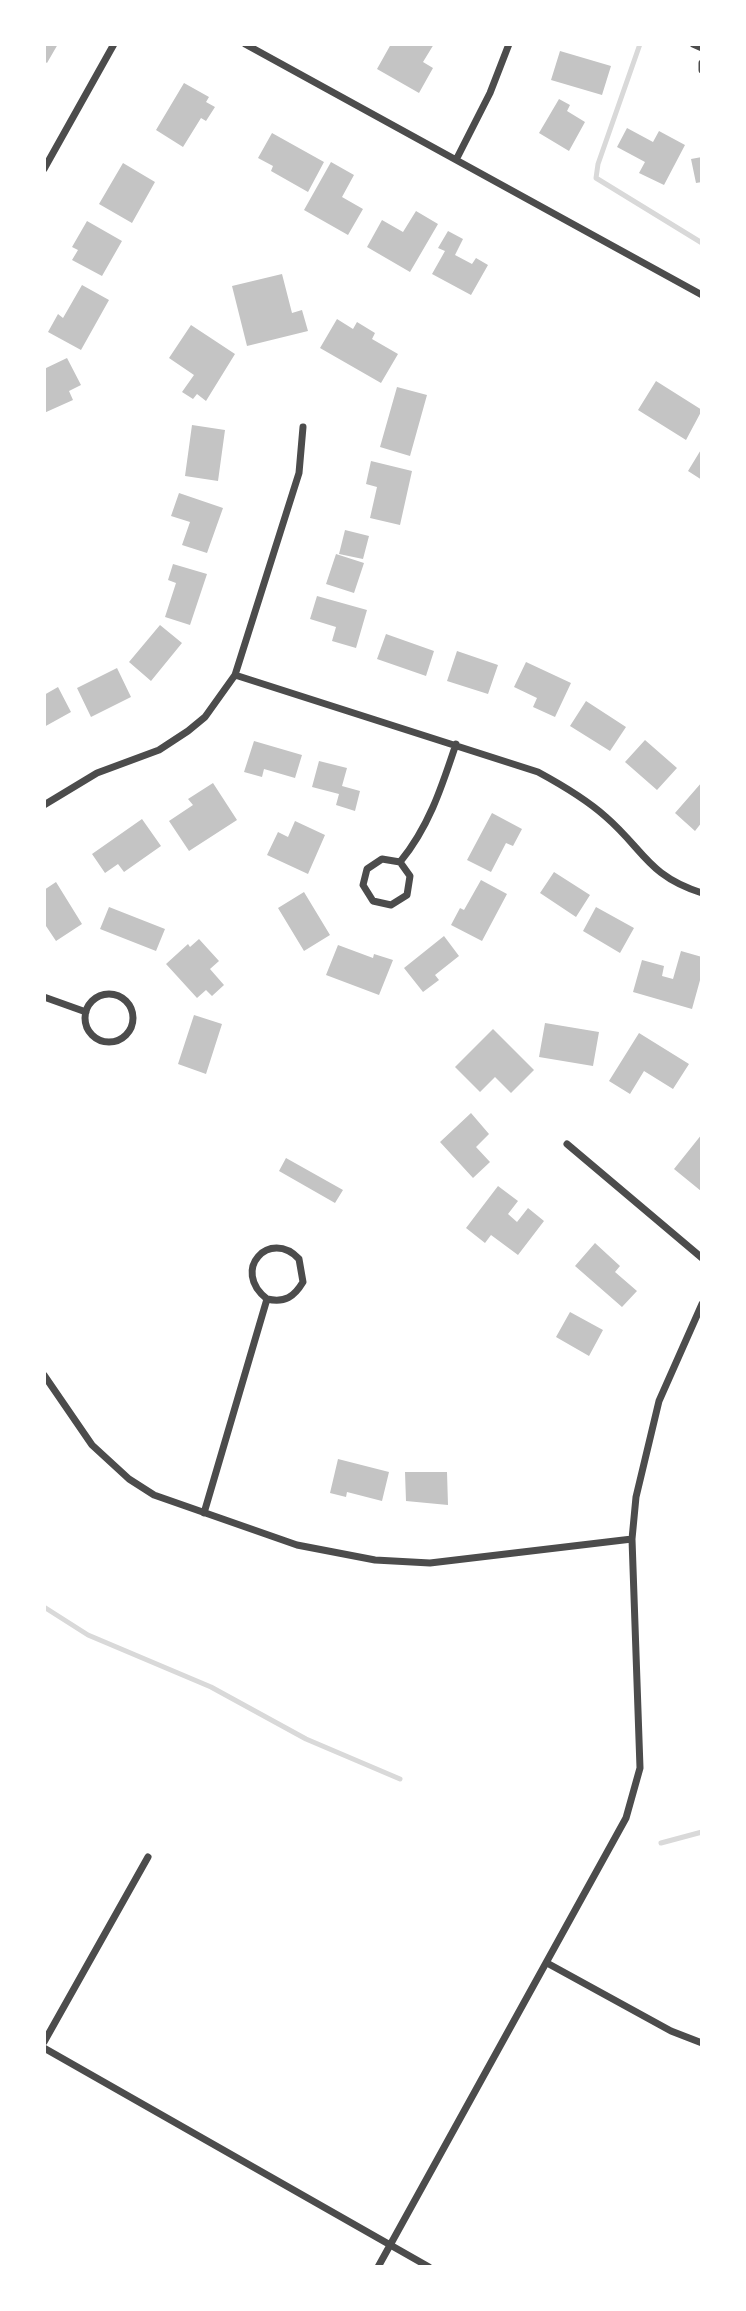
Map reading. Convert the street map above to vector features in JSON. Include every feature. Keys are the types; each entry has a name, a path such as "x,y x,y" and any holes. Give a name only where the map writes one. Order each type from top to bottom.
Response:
{"street":[{"path":"44,169 114,44"},
{"path":"245,44 457,158 702,295"},
{"path":"457,158 490,93 509,44"},
{"path":"693,44 702,48"},
{"path":"702,63 702,70"},
{"path":"44,805 97,774 159,750 188,731 205,717 235,675 299,473 303,427"},
{"path":"235,675 538,772 561,784 606,817 657,872 702,893"},
{"path":"400,862 427,822 457,744"},
{"path":"382,859 400,862 410,878 407,895 391,905 373,901 363,885 367,869 382,859"},
{"path":"113,995 123,999 130,1008 132,1026 122,1039 102,1041 87,1028 86,1012 95,999 113,995"},
{"path":"44,997 86,1012"},
{"path":"567,1143 702,1258"},
{"path":"270,1249 286,1249 299,1259 303,1282 295,1294 284,1300 267,1299 256,1290 251,1279 252,1268 262,1253 270,1249"},
{"path":"204,1513 267,1299"},
{"path":"378,2267 626,1818 640,1768 632,1539 643,1459 659,1401 702,1304"},
{"path":"44,1375 104,1458 154,1495 307,1548 340,1556 399,1562 450,1562 632,1539"},
{"path":"44,2042 148,1857"},
{"path":"547,1963 662,2026 702,2043"},
{"path":"44,2048 429,2267"}],"building":[{"path":"44,44 58,44 47,63 44,61"},
{"path":"391,44 434,44 423,62 433,68 419,93 377,69"},
{"path":"560,51 611,66 602,95 551,80"},
{"path":"184,83 209,97 206,102 215,107 206,121 201,118 183,147 156,130"},
{"path":"559,99 570,105 567,111 585,122 569,151 539,133"},
{"path":"627,128 653,142 659,131 685,145 664,185 639,173 645,162 617,147"},
{"path":"272,133 324,162 308,192 271,171 273,166 258,158"},
{"path":"702,157 702,182 696,183 691,159"},
{"path":"331,162 354,175 342,197 363,209 348,235 304,210"},
{"path":"123,163 155,182 132,223 99,204"},
{"path":"416,211 438,224 410,272 367,247 382,220 403,232"},
{"path":"87,221 122,241 102,276 72,260 78,250 72,247"},
{"path":"448,231 463,239 455,255 472,264 476,258 488,265 471,295 432,274 445,251 438,248"},
{"path":"282,274 292,313 302,310 308,331 247,346 232,286"},
{"path":"82,285 109,300 81,350 48,332 58,314 63,318"},
{"path":"337,319 353,329 357,322 375,333 372,339 398,354 381,383 320,348"},
{"path":"191,325 235,354 206,401 197,394 193,399 182,392 194,375 169,358"},
{"path":"67,358 81,385 69,391 73,400 44,413 44,369"},
{"path":"656,381 702,410 686,440 638,410"},
{"path":"397,387 427,395 410,456 380,447"},
{"path":"192,425 225,430 218,481 185,476"},
{"path":"702,448 702,480 688,471"},
{"path":"371,461 412,471 400,525 370,518 377,487 366,484"},
{"path":"179,493 223,508 207,553 182,545 190,522 171,516"},
{"path":"345,530 369,536 363,559 339,554"},
{"path":"336,554 364,563 354,593 326,584"},
{"path":"173,564 207,574 190,625 165,617 176,583 168,580"},
{"path":"317,596 367,610 356,648 332,641 336,627 310,619"},
{"path":"160,625 182,643 151,681 129,662"},
{"path":"386,634 434,651 426,676 377,659"},
{"path":"457,651 498,665 488,694 447,681"},
{"path":"526,662 571,683 555,717 533,707 537,698 514,687"},
{"path":"117,668 131,697 91,717 77,688"},
{"path":"58,687 71,712 44,727 44,695"},
{"path":"586,701 626,727 610,751 570,726"},
{"path":"645,740 677,768 657,790 625,762"},
{"path":"254,741 302,755 295,778 264,769 262,777 244,772"},
{"path":"319,761 347,768 342,786 360,791 355,811 336,805 339,794 312,787"},
{"path":"702,782 702,822 695,831 675,813"},
{"path":"213,783 237,820 189,851 169,821 193,805 188,799"},
{"path":"492,813 522,829 513,846 506,843 491,872 467,860"},
{"path":"142,819 161,846 124,872 118,864 105,873 92,854"},
{"path":"295,821 325,835 308,874 267,855 278,832 288,837"},
{"path":"554,872 590,895 576,917 540,893"},
{"path":"481,880 507,894 482,941 451,925 460,908 464,910"},
{"path":"56,882 82,924 56,941 44,923 44,890"},
{"path":"304,892 330,935 304,951 278,908"},
{"path":"109,907 165,929 156,951 100,929"},
{"path":"596,907 634,928 620,953 583,931"},
{"path":"444,936 459,956 435,975 439,980 423,992 404,968"},
{"path":"199,939 219,961 210,969 224,985 212,996 206,990 197,998 166,964 188,944 190,947"},
{"path":"338,945 373,958 374,954 393,960 379,995 326,975"},
{"path":"681,951 702,957 702,973 692,1009 633,992 642,960 664,966 662,976 673,979"},
{"path":"194,1015 222,1024 206,1074 178,1064"},
{"path":"545,1023 599,1032 593,1066 539,1057"},
{"path":"493,1029 534,1070 511,1093 495,1077 480,1092 455,1067"},
{"path":"639,1033 689,1064 673,1089 644,1071 630,1094 609,1081"},
{"path":"471,1113 489,1134 476,1147 490,1162 473,1178 440,1142"},
{"path":"702,1134 702,1189 701,1191 674,1169"},
{"path":"286,1158 343,1190 335,1203 279,1171"},
{"path":"498,1186 518,1201 508,1214 517,1222 528,1208 544,1221 518,1255 491,1235 485,1243 466,1228"},
{"path":"595,1243 620,1266 615,1272 637,1291 622,1307 575,1266"},
{"path":"570,1312 603,1330 589,1356 556,1337"},
{"path":"338,1459 389,1472 382,1501 347,1492 346,1497 330,1493"},
{"path":"405,1472 447,1472 448,1505 406,1501"}],"waterway":[{"path":"640,44 598,164 596,178 702,243"},
{"path":"44,1607 88,1635 211,1687 306,1739 400,1779"},
{"path":"661,1843 702,1832"}]}
